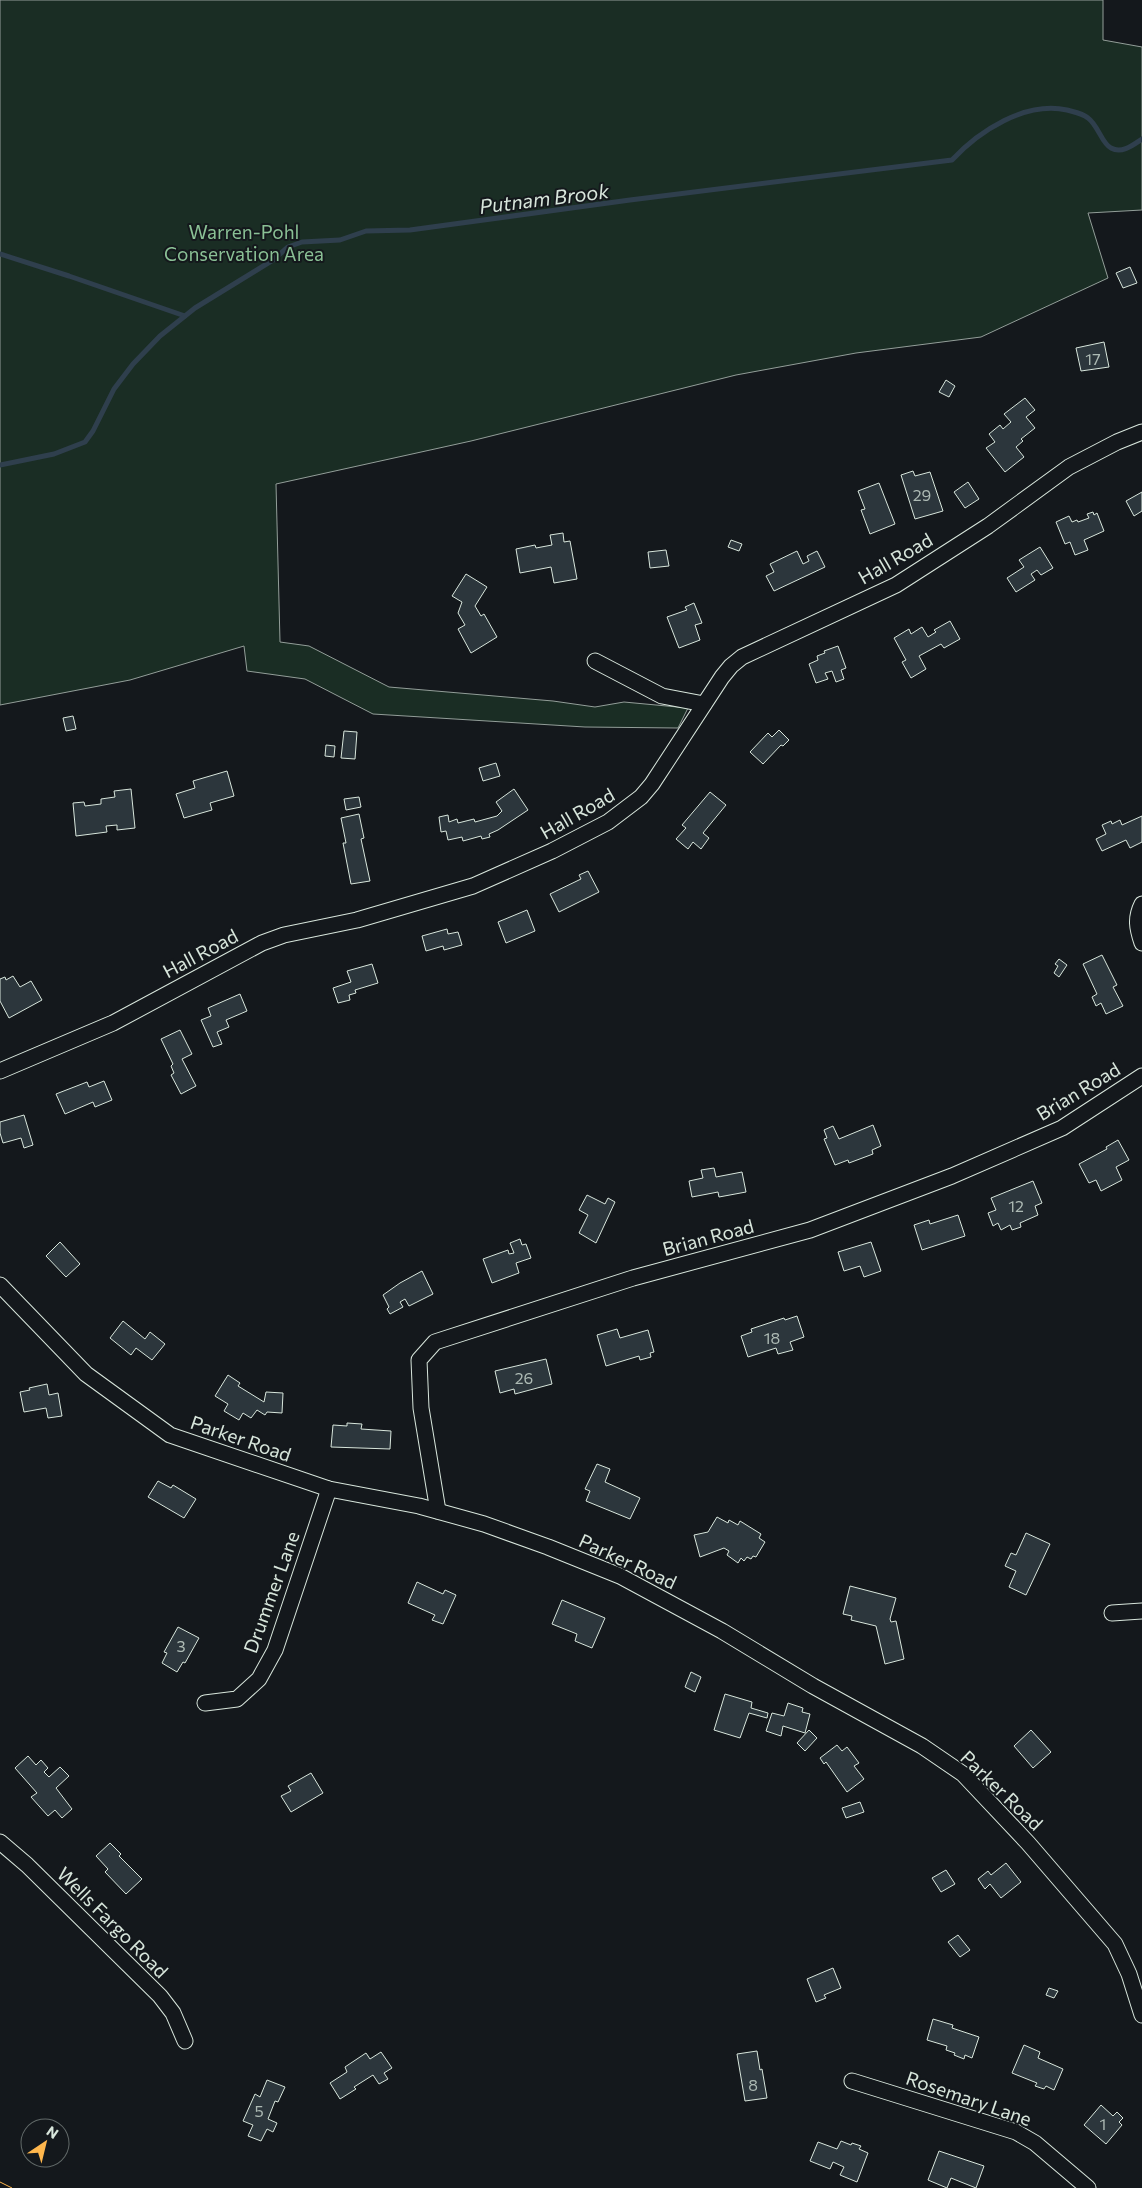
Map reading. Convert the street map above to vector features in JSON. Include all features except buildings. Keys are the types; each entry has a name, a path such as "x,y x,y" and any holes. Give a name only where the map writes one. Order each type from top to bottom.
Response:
{"street":[{"name":"Hall Road","path":"0,1071 113,1023 262,943 284,936 357,920 473,886 552,851 608,822 640,797 668,763 704,704 728,670 742,657 896,585 988,526 1069,467 1117,442 1142,432"},
{"path":"595,661 662,696 704,704"},
{"path":"1142,904 1137,914 1137,929 1142,943"},
{"name":"Brian Road","path":"438,1511 421,1408 419,1360 435,1342 633,1278 810,1230 952,1176 1062,1128 1142,1076"},
{"name":"Parker Road","path":"0,1285 86,1374 170,1435 329,1489 419,1506 484,1524 539,1543 620,1576 722,1631 813,1686 922,1746 962,1774 1028,1843 1115,1944 1129,1974 1142,2015"},
{"name":"Drummer Lane","path":"205,1703 236,1698 259,1679 275,1650 329,1489"},
{"path":"1112,1613 1142,1611"},
{"name":"Wells Fargo Road","path":"0,1842 28,1865 160,1996 173,2013 184,2041"},
{"name":"Rosemary Lane","path":"852,2080 1016,2132 1036,2143 1088,2188"}],"green space":[{"name":"Warren-Pohl Conservation Area","path":"0,0 1103,0 1103,40 1142,47 1142,210 1088,213 1108,278 981,337 856,353 736,375 471,441 276,484 280,642 309,646 389,687 553,701 595,707 624,702 688,708 678,728 585,727 373,714 305,679 247,671 244,646 130,680 0,705"}],"waterway":[{"name":"Putnam Brook","path":"0,465 54,454 85,442 93,431 114,389 133,364 160,336 195,308 273,260 288,247 302,242 340,240 366,231 410,230 630,200 952,160 975,139 1004,121 1019,114 1051,108 1067,110 1088,118 1095,125 1105,143 1115,150 1127,148 1142,139"},
{"path":"0,254 185,316"}],"power":[{"path":"0,2182 12,2188"}]}
